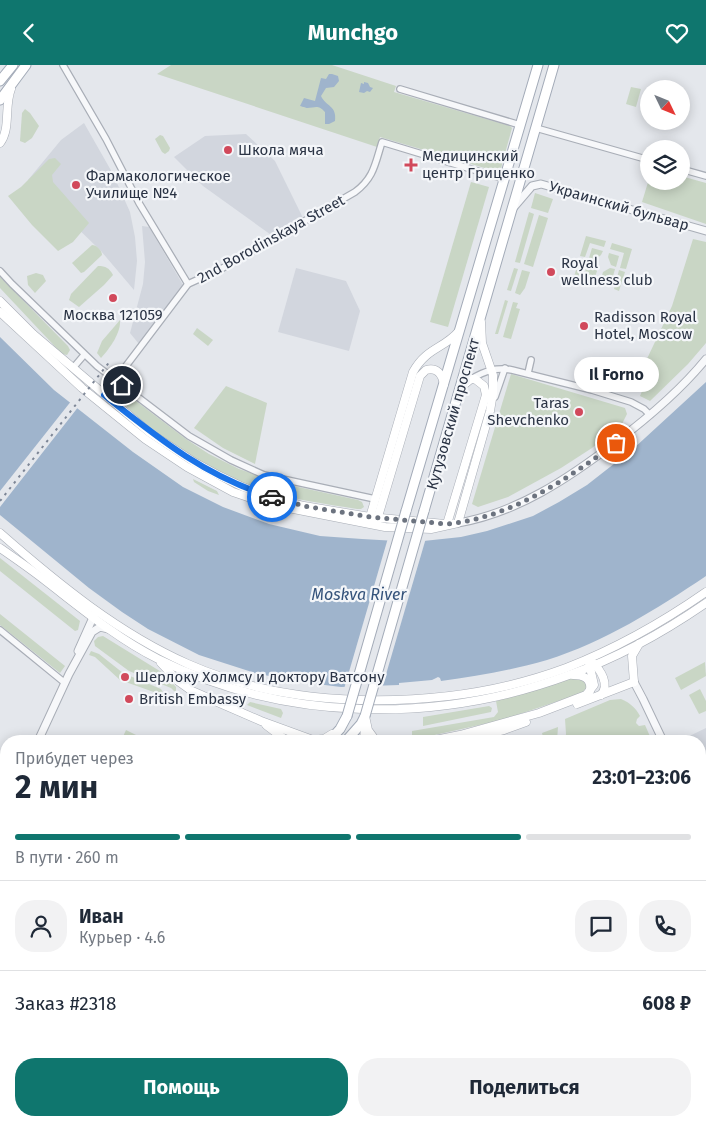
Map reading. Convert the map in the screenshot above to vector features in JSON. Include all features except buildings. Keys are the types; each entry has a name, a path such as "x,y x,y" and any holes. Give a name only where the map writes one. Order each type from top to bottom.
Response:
{"main road":[{"name":"Кутузовский проспект","path":"334,735 347,716 538,65"},
{"name":"Кутузовский проспект","path":"351,735 365,716 554,65"},
{"path":"0,81 20,67"},
{"path":"0,100 20,67"},
{"path":"0,143 5,134 8,96 20,67"},
{"path":"0,301 33,334 150,433 194,462 243,487 304,506 371,521 378,518 447,524"},
{"path":"0,312 63,372 103,406 145,439 210,481 233,492 268,504 431,529 458,523 490,411 493,393 492,369 482,343 481,318"},
{"path":"371,521 375,499 413,371 424,356 450,339 462,327"},
{"path":"378,518 420,377 426,370 434,370 441,374 444,384"},
{"path":"447,524 486,395 482,383 475,379 471,379 460,388"},
{"path":"0,533 109,629 156,658 260,687 306,696 338,699 383,700 454,695 495,687 591,663 706,592"},
{"path":"0,548 94,614 188,668 226,687 258,696 306,705 384,710 433,707 471,701 539,685 568,675 642,641 706,603"},
{"path":"634,682 632,656 642,641"},
{"path":"156,658 178,681 190,690 261,721 299,735"},
{"path":"591,663 606,681 614,684 634,682"},
{"path":"455,735 502,724 556,707 586,695 594,685 591,663"},
{"path":"188,668 185,683 190,690"},
{"path":"568,675 580,675 587,678 591,686 590,692"},
{"path":"599,696 605,687 603,678"},
{"path":"481,735 504,729 634,682"},
{"path":"364,735 365,716"},
{"path":"365,716 368,730 372,735"},
{"path":"261,721 279,735"},
{"path":"330,735 340,729"}],"street":[{"path":"0,81 4,71 3,65"},
{"path":"63,65 111,147 139,203 188,284"},
{"path":"400,89 520,125"},
{"path":"536,128 640,157"},
{"name":"2nd Borodinskaya Street","path":"104,395 188,284 221,269 366,184 372,175 382,142 504,179"},
{"path":"690,172 706,176"},
{"name":"Украинский бульвар","path":"513,209 527,190 532,186 541,184 706,231"},
{"path":"0,271 84,355 185,434 231,461 264,475 375,499"},
{"path":"73,368 84,355"},
{"path":"458,523 489,515 552,487 579,470 650,415 678,390 706,359"},
{"path":"528,373 531,360"},
{"path":"490,411 505,368"},
{"path":"471,379 492,369 505,368 631,402 650,415"},
{"path":"41,735 94,614"},
{"path":"69,674 92,632 100,627 109,629"},
{"path":"0,629 65,683"},
{"path":"634,682 660,735"}],"shaded area":[{"name":"Фармакологическое Училище №4","path":"84,123 113,174 130,212 137,261 134,290 101,251 28,180 61,140"},
{"path":"246,134 275,161 303,218 274,237 203,186 174,157 205,136"},
{"path":"142,226 149,227 183,285 139,344 130,333 143,284 145,262"},
{"path":"296,268 346,281 360,311 349,351 278,332"},
{"path":"706,728 706,735 691,735"}],"green space":[{"path":"171,65 332,65 396,86 394,92 512,128 500,172 498,172 380,137 377,147 157,74"},
{"path":"631,87 640,89 636,107 626,104"},
{"path":"25,109 39,126 32,138 25,143 20,141 22,113"},
{"path":"160,135 163,136 170,148 165,154 155,139"},
{"path":"55,158 61,164 52,175 53,182 89,223 73,242 58,251 32,225 8,196 21,187 49,159"},
{"path":"690,179 706,183 706,224 642,202 646,190 690,190"},
{"path":"471,182 489,187 448,327 430,322"},
{"path":"535,193 553,199 548,213 531,208"},
{"path":"529,212 534,214 520,263 515,262"},
{"path":"539,215 548,218 533,267 524,264"},
{"path":"586,236 606,241 604,247 590,243 585,257 580,256"},
{"path":"693,239 706,242 706,343 688,364 650,401 640,396 645,384 636,382 672,306"},
{"path":"612,243 632,249 626,269 620,268 624,253 610,249"},
{"path":"92,245 101,251 102,255 81,273 72,263"},
{"path":"592,248 603,251 595,260 589,258"},
{"path":"609,253 619,256 616,267 611,265 608,257"},
{"path":"579,259 585,260 579,279 574,277"},
{"path":"588,261 594,263 597,271 593,283 583,280"},
{"path":"98,266 107,268 113,275 79,307 69,300 71,294"},
{"path":"514,268 518,269 511,291 507,290"},
{"path":"610,268 615,269 610,287 599,285 603,272"},
{"path":"522,270 530,272 525,288 520,295 515,293"},
{"path":"619,270 625,272 619,291 614,289"},
{"path":"36,273 43,275 46,281 35,293 28,285 27,276"},
{"path":"0,277 68,346 70,350 67,355 62,354 0,288"},
{"path":"505,300 508,301 498,334 495,334"},
{"path":"513,302 518,303 516,308 520,309 511,339 503,337"},
{"path":"120,320 117,335 101,358 97,353 102,341"},
{"path":"197,328 213,340 208,346 193,334"},
{"path":"511,374 625,408 627,414 622,424 592,448 561,468 508,497 478,507 472,504"},
{"path":"226,386 267,403 255,464 223,448 194,428"},
{"path":"124,392 186,439 209,454 239,469 280,483 358,500 362,502 364,507 357,509 283,496 259,489 222,473 184,451 147,425 118,398 118,395"},
{"path":"193,479 217,491 219,495 208,491 194,482"},
{"path":"0,558 80,621 78,630 75,631 0,571"},
{"path":"0,614 65,666 60,673 0,625"},
{"path":"103,636 163,673 176,687 176,691 129,671 95,646 94,641 98,637"},
{"path":"91,651 99,654 123,673 121,678 127,680 130,676 161,689 165,696 120,680 95,657 89,655"},
{"path":"705,662 706,676 681,690 675,678"},
{"path":"576,677 584,678 587,687 582,693 502,720 434,735 412,735 412,731 494,717 498,712 496,701"},
{"path":"700,689 706,701 706,711 699,714 689,695"},
{"path":"621,699 630,704 640,716 636,723 639,726 645,725 649,735 566,735 565,719 610,700"},
{"path":"250,702 281,709 283,713 281,718 247,705"},
{"path":"489,706 492,708 491,712 423,726 423,717"},
{"path":"558,727 557,735 542,735 542,733"},
{"path":"126,730 136,735 124,735"}],"water":[{"path":"329,74 338,76 339,81 334,87 326,88 321,96 333,109 335,116 335,121 325,124 325,112 323,110 318,107 307,108 300,106 304,98 315,101 321,78 326,79"},
{"path":"364,82 373,88 370,92 359,92 361,83 364,84"},
{"name":"Moskva River","path":"0,337 54,390 133,452 183,487 223,507 269,524 320,536 362,539 414,542 461,537 487,531 533,516 587,485 633,449 706,382 706,576 630,624 568,653 508,670 468,677 441,681 438,677 432,680 399,683 399,685 341,687 293,681 255,673 199,655 148,629 122,612 89,588 0,515"}],"pier":[{"path":"72,400 79,406 0,507 0,491"},
{"path":"388,538 426,538 382,688 344,689"}],"railway":[{"path":"0,501 111,360"}],"way so far":[{"path":"272,497 304,506 386,519 447,524 472,521 526,500 552,487 616,443"}],"place":[{"name":"Школа мяча","path":"228,150"},
{"name":"Медицинский центр Гриценко","path":"411,165"},
{"name":"Фармакологическое Училище №4","path":"76,185"},
{"name":"Royal wellness club","path":"551,272"},
{"name":"Москва 121059","path":"113,298"},
{"name":"Radisson Royal Hotel, Moscow","path":"584,326"},
{"name":"Taras Shevchenko","path":"579,412"},
{"name":"Il Forno","path":"616,443"},
{"name":"Шерлоку Холмсу и доктору Ватсону","path":"125,677"},
{"name":"British Embassy","path":"129,699"}],"route":[{"path":"122,385 115,380 104,395 150,433 216,474 243,487 272,497"}]}
